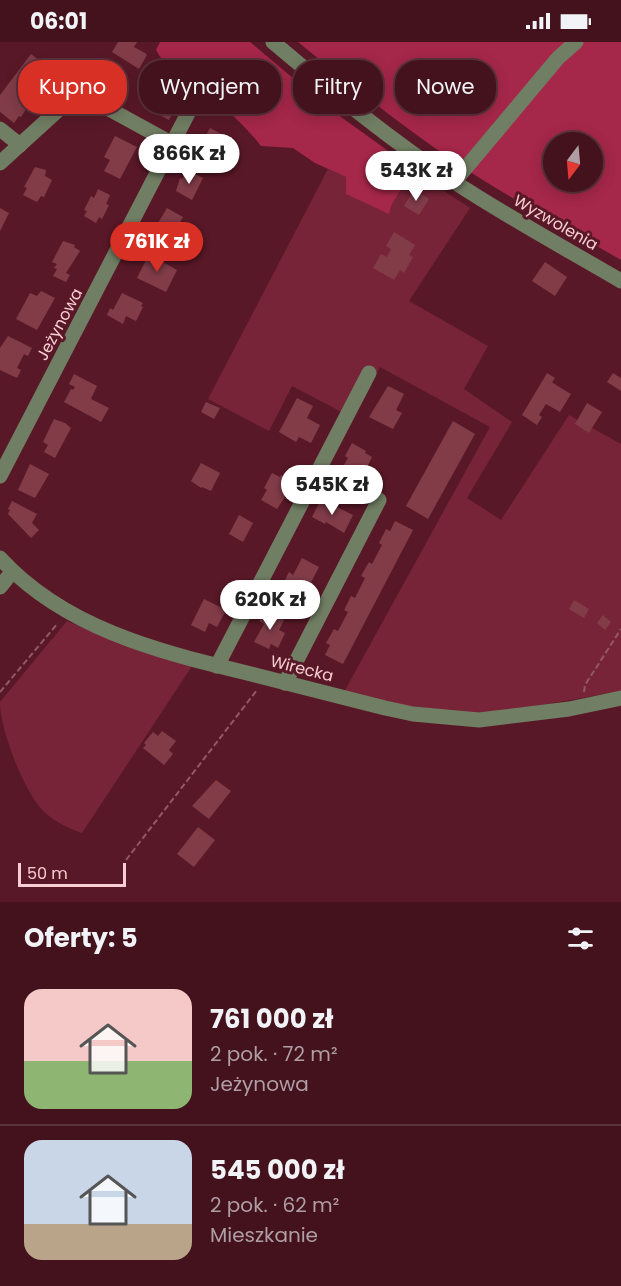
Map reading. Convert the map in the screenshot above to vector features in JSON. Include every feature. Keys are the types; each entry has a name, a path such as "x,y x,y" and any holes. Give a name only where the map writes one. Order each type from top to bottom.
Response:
{"street":[{"name":"Wyzwolenia","path":"273,42 391,138 454,182 621,281"},
{"path":"454,182 558,58 576,42"},
{"path":"0,163 78,93 173,144"},
{"name":"Jeżynowa","path":"0,476 188,114"},
{"path":"0,129 20,145"},
{"path":"217,666 369,373"},
{"path":"285,683 380,500"},
{"name":"Wirecka","path":"0,558 12,572 67,612 143,645 169,654 385,708 479,720 621,698"},
{"path":"0,587 12,572"}],"path":[{"path":"0,692 67,612"},
{"path":"580,706 585,685 621,629"},
{"path":"126,860 266,678"}],"shaded area":[{"path":"160,42 250,42 271,60 163,60 156,50"},
{"path":"298,42 621,42 621,260 486,182 437,150 383,109 383,60 321,60"},
{"path":"281,68 293,78 293,114 337,114 438,187 403,187 392,204 389,214 346,194 346,177 315,163 293,148 261,146 230,114 281,114"},
{"path":"328,169 346,177 389,213 403,187 438,187 470,208 409,301 488,346 464,389 512,422 467,498 501,520 569,415 621,444 621,691 478,714 393,704 344,692 490,427 380,367 353,418 292,386 269,431 208,399"},
{"path":"67,621 125,646 192,666 82,833 53,819 32,797 8,741 0,702"}],"building":[{"path":"118,42 137,42 134,47 147,55 144,60 139,60 139,69 112,52"},
{"path":"31,54 39,60 26,60"},
{"path":"18,71 18,114 23,114 14,123 0,112 0,95"},
{"path":"158,114 172,114 169,120"},
{"path":"210,128 227,137 219,153 201,144"},
{"path":"115,136 137,147 120,179 104,171 110,160 104,157"},
{"path":"35,167 46,170 45,176 52,180 44,197 41,196 37,202 23,195 27,188 24,187"},
{"path":"187,170 203,178 192,200 176,191 180,178 182,179"},
{"path":"98,189 110,195 106,204 109,205 102,219 99,217 96,223 84,216 87,211 84,210 91,196 94,198"},
{"path":"414,189 429,199 419,215 404,206"},
{"path":"0,208 9,213 0,231"},
{"path":"167,208 183,217 170,242 152,233"},
{"path":"394,232 415,245 409,255 413,257 404,273 400,270 394,280 373,268 381,254 387,257 391,249 386,246"},
{"path":"63,241 75,245 74,247 80,251 66,273 70,275 66,282 53,276 57,264 52,262"},
{"path":"149,254 177,270 166,292 137,278"},
{"path":"545,262 567,277 555,296 532,281"},
{"path":"41,291 55,298 37,330 16,319 30,293 37,296"},
{"path":"122,293 143,303 136,321 126,316 123,324 107,315 110,308 113,310"},
{"path":"8,336 32,348 28,356 24,354 17,368 21,370 17,378 0,370 0,348"},
{"path":"547,373 555,378 552,382 571,394 560,412 546,404 539,415 542,417 537,425 522,415"},
{"path":"613,373 621,378 621,391 607,382"},
{"path":"74,374 97,386 91,399 109,408 101,422 64,402 71,389 75,387 69,384"},
{"path":"388,386 404,394 396,410 402,413 393,429 369,417"},
{"path":"297,398 313,406 307,418 320,425 311,443 299,437 296,442 279,432"},
{"path":"206,402 220,408 214,419 201,412"},
{"path":"587,403 602,412 589,433 575,424"},
{"path":"54,419 71,428 55,458 44,452 48,445 43,442"},
{"path":"453,421 475,434 428,519 406,506"},
{"path":"352,443 372,457 364,473 358,470 354,477 341,470 348,458 345,456"},
{"path":"201,463 220,473 211,491 191,481"},
{"path":"30,464 49,474 35,498 18,490"},
{"path":"272,473 288,479 287,481 293,485 277,509 261,500"},
{"path":"321,499 353,515 344,533 312,517"},
{"path":"12,501 37,514 32,523 39,530 31,538 8,514"},
{"path":"239,515 253,523 243,542 229,534"},
{"path":"395,521 413,530 343,664 325,655 330,645 326,643 334,629 338,631 348,612 344,610 351,596 355,598 365,578 361,576 369,562 372,564 382,545 379,543 386,529 390,531"},
{"path":"302,558 319,567 306,592 303,591 301,596 282,586 289,572 293,575"},
{"path":"204,599 226,610 217,627 209,623 205,632 191,625"},
{"path":"574,600 589,609 584,618 569,609"},
{"path":"265,611 284,620 279,630 285,633 278,648 271,644 269,649 254,642 264,624 259,621"},
{"path":"603,615 611,622 605,630 597,623"},
{"path":"162,731 176,741 169,750 173,754 164,765 143,748 146,745 144,743 153,732 158,736"},
{"path":"216,780 231,791 209,819 192,806"},
{"path":"198,827 215,840 194,867 177,854"}]}
